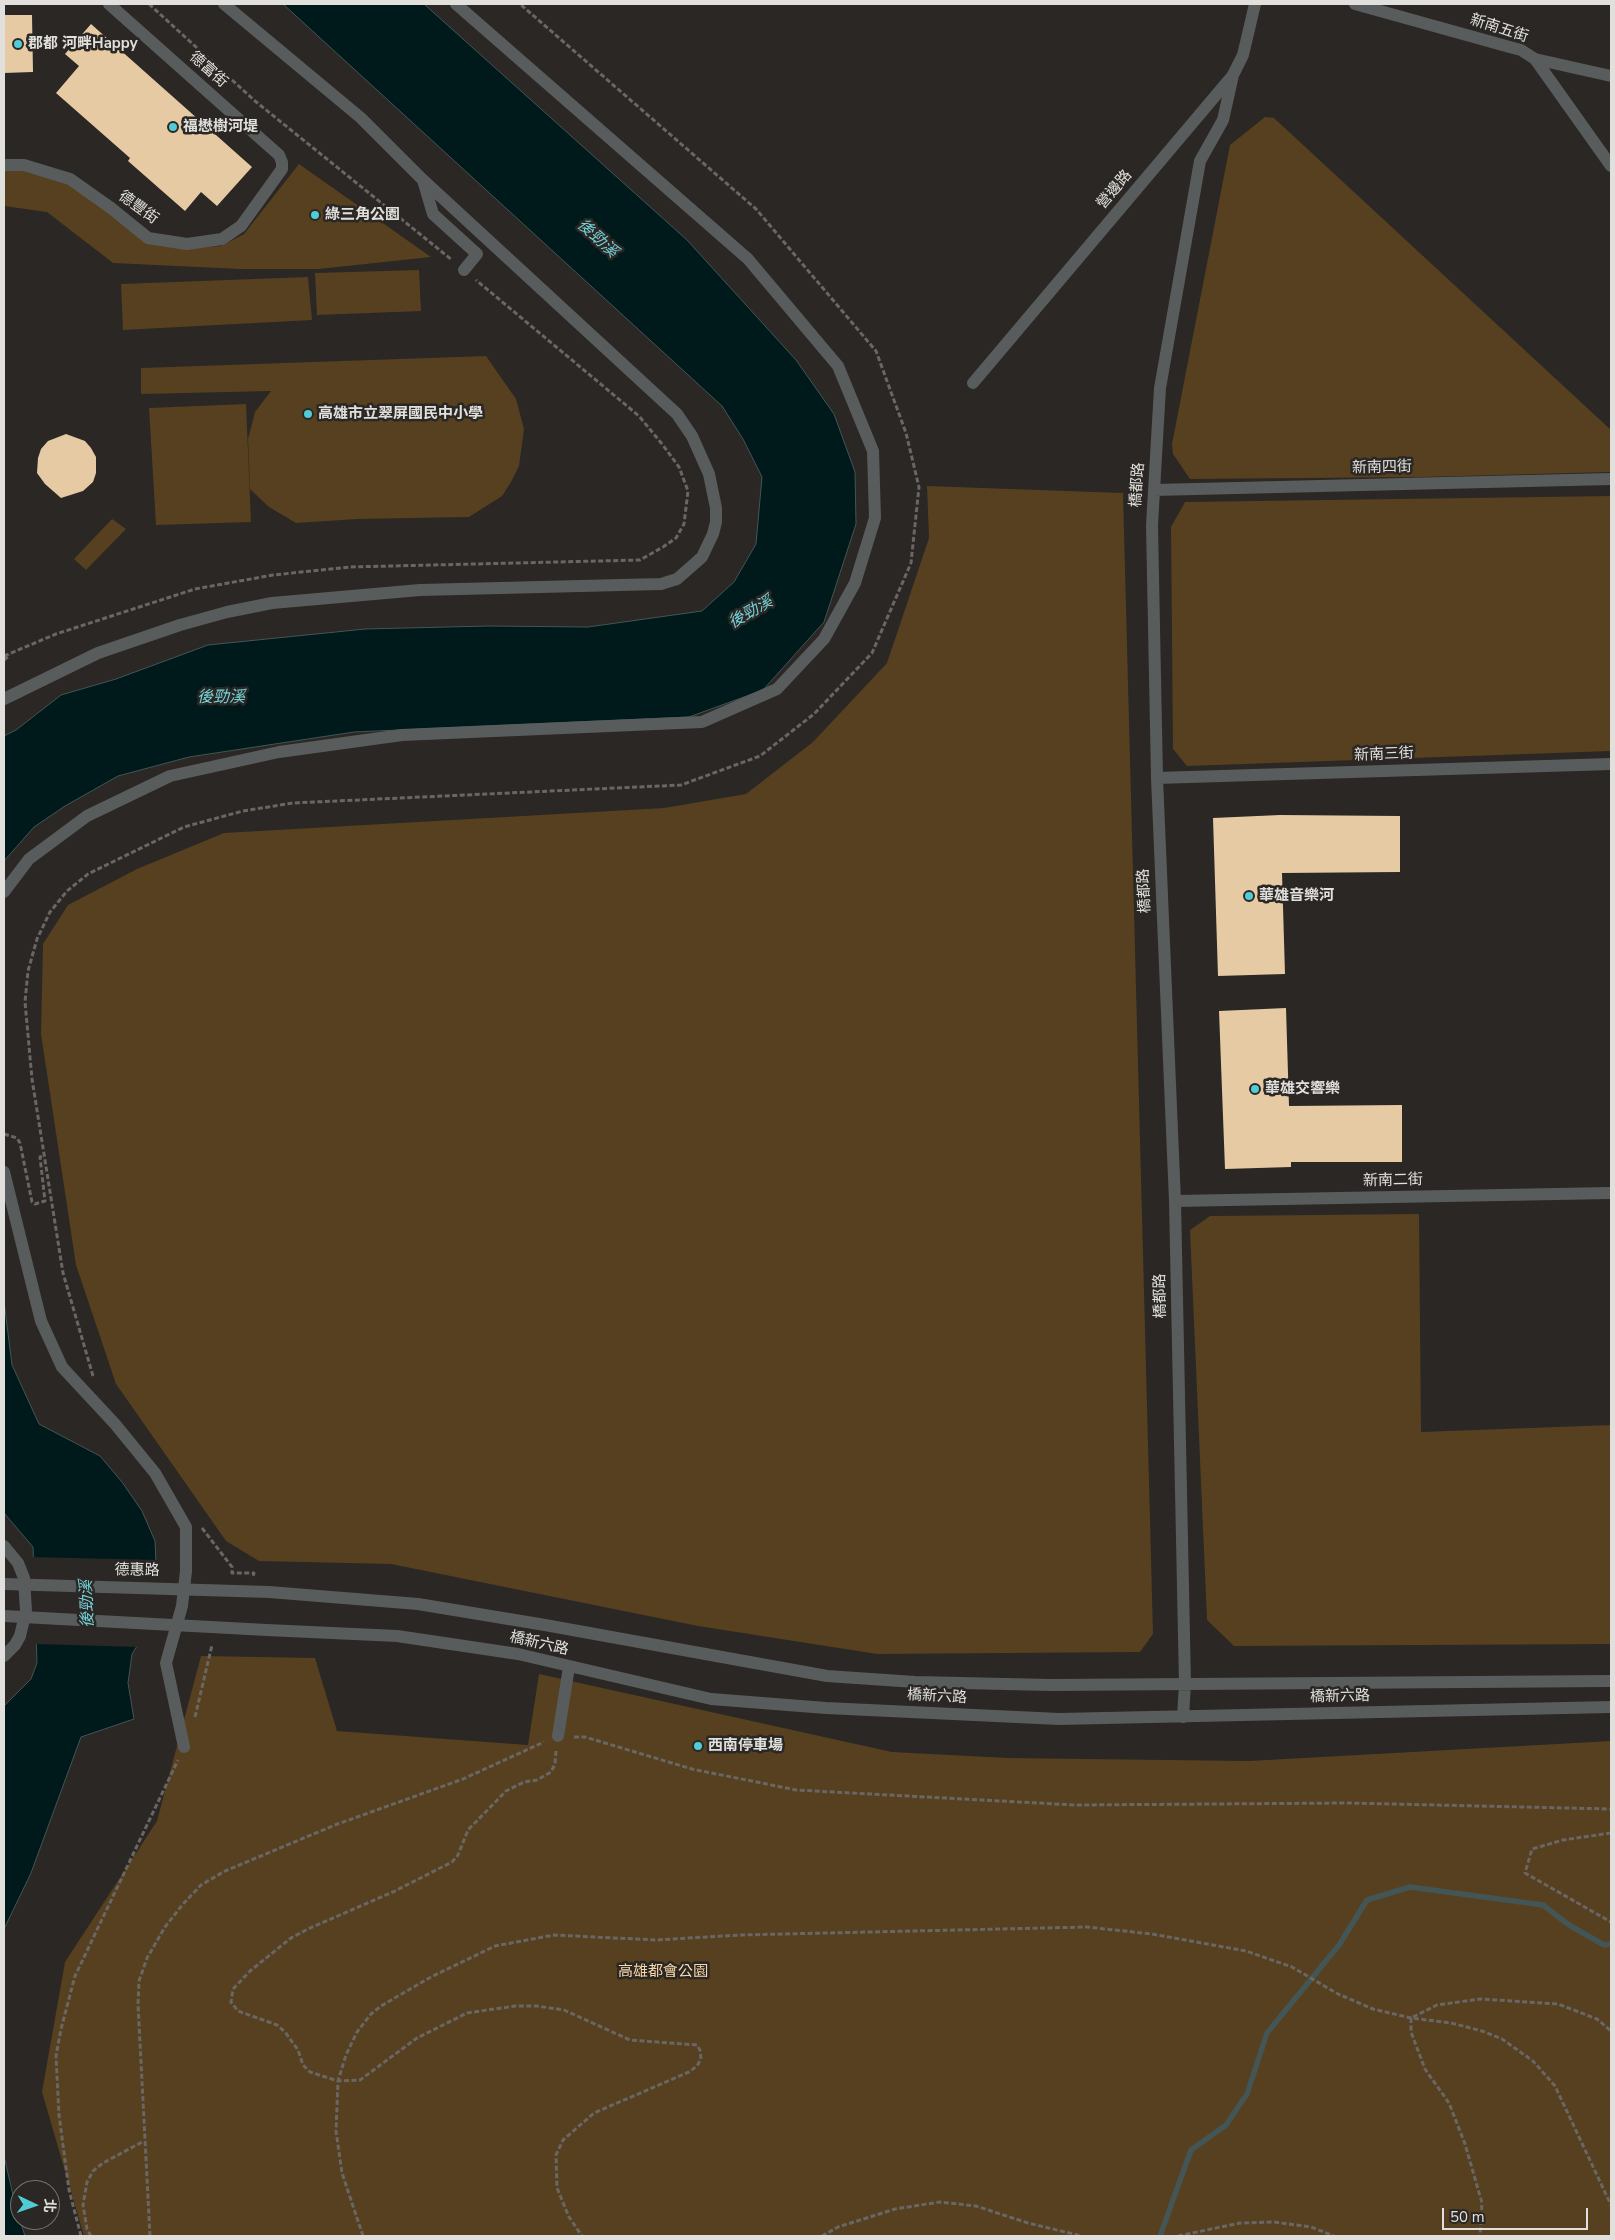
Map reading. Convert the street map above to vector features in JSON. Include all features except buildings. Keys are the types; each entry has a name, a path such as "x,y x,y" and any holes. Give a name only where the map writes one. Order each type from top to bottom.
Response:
{"street":[{"name":"德富街","path":"109,4 280,155 282,162"},
{"path":"4,698 98,653 180,625 236,610 272,603 420,590 661,584 677,579 702,557 713,534 716,522 714,493 709,474 692,436 677,414 423,180 361,118 224,4"},
{"path":"4,892 29,859 87,816 170,776 279,752 402,735 702,722 777,689 824,639 855,583 875,518 873,451 838,366 748,259 456,4"},
{"name":"營邊路","path":"974,383 1233,75 1243,55 1255,4"},
{"name":"新南五街","path":"1355,4 1521,50 1535,59 1611,166"},
{"path":"1535,59 1611,76"},
{"name":"橋都路","path":"1184,1717 1185,1684 1175,1201 1157,778 1152,525 1160,388 1200,161 1223,120 1233,75"},
{"name":"德豐街","path":"4,165 24,165 70,179 111,208 148,238 187,244 222,239 241,226 282,169 282,162"},
{"path":"423,180 433,214 477,254 464,270"},
{"name":"新南四街","path":"1154,490 1611,478"},
{"name":"新南三街","path":"1157,778 1611,764"},
{"path":"4,1172 41,1321 62,1367 115,1424 155,1473 186,1527 186,1572 182,1606 166,1663 184,1747"},
{"name":"新南二街","path":"1175,1201 1611,1193"},
{"path":"4,1546 18,1563 24,1578 26,1612 20,1636 15,1645 4,1656"},
{"name":"德惠路","path":"4,1584 269,1592"},
{"name":"橋新六路","path":"269,1592 418,1604 826,1676 925,1682 1051,1685 1611,1681"},
{"name":"橋新六路","path":"4,1616 397,1636 518,1654 711,1699 826,1708 1060,1719 1611,1707"},
{"path":"558,1736 569,1667"}],"path":[{"path":"4,658 19,649 65,631 195,589 273,575 350,567 640,560 676,538 684,524 688,491 679,467 639,416 464,270 256,101 149,4"},
{"path":"95,1384 63,1273 32,1079 25,1002 28,971 37,939 50,912 67,891 88,874 184,827 242,811 293,803 681,785 760,756 814,714 872,653 910,563 919,487 906,433 876,351 756,209 520,4"},
{"path":"4,1134 17,1138 20,1143 32,1202 35,1204 45,1201 40,1157 44,1156"},
{"path":"198,1524 232,1567"},
{"path":"194,1720 212,1645"},
{"path":"150,2236 138,2004 139,1981 147,1958 165,1927 201,1885 225,1871 335,1825 463,1779 558,1736 585,1737 692,1768 796,1790 1075,1805 1348,1803 1611,1809"},
{"path":"558,1736 555,1764 551,1772 537,1780 524,1782 506,1791 468,1830 458,1855 452,1862 393,1892 290,1938 250,1971 233,1989 231,2002 238,2011 277,2026 285,2032 298,2050 303,2065 310,2072 338,2081 360,2080 417,2038 441,2024 467,2013 515,2006 537,2006 564,2010 630,2040 697,2045 700,2050 701,2059 697,2066 689,2072 594,2112 563,2140 556,2155 557,2188 568,2217 582,2236"},
{"path":"81,2236 69,2190 59,2114 56,2056 61,2030 75,1976 184,1747"},
{"path":"1611,1833 1563,1840 1532,1849 1525,1873 1611,1922"},
{"path":"363,2236 342,2173 336,2131 338,2081 346,2055 357,2032 371,2014 381,2006 431,1977 495,1946 554,1935 656,1940 740,1935 1088,1927 1152,1934 1246,1951 1292,1967 1338,1994 1373,2009 1411,2018 1451,2023 1482,2030 1502,2039 1533,2061 1555,2086 1611,2205"},
{"path":"1411,2018 1437,2005 1481,2000 1558,2004 1597,2019 1611,2032"},
{"path":"1411,2018 1411,2032 1425,2069 1449,2103 1465,2144 1482,2203 1480,2236"},
{"path":"91,2236 87,2229 83,2205 87,2182 93,2171 103,2163 144,2141"},
{"path":"822,2236 838,2227 895,2209 940,2202 976,2206 1028,2223 1082,2236"},
{"path":"1178,2236 1240,2222 1274,2222 1310,2227 1334,2236"}],"green space":[{"path":"1265,117 1274,118 1611,430 1611,472 1422,477 1190,479 1173,454 1172,444 1230,145"},
{"name":"綠三角公園","path":"299,164 431,257 319,269 240,269 113,263 47,212 4,206 4,165 69,184 150,243 184,249 221,246 244,234"},
{"path":"419,270 421,311 317,315 315,273"},
{"path":"308,277 312,320 123,330 121,284"},
{"path":"486,356 516,399 524,429 519,466 511,482 502,496 469,517 357,519 296,523 269,507 250,489 248,439 255,412 271,391 141,394 141,368"},
{"path":"246,404 251,522 156,525 149,408"},
{"path":"927,486 1123,493 1153,1634 1140,1652 877,1654 698,1626 391,1564 259,1561 226,1541 116,1384 76,1265 41,1034 43,944 68,905 137,869 224,833 664,808 746,794 813,742 887,663 929,538"},
{"path":"1611,496 1611,751 1187,766 1173,749 1171,527 1185,502"},
{"path":"112,519 126,529 86,570 74,559"},
{"path":"1419,1214 1421,1432 1611,1425 1611,1644 1234,1646 1207,1620 1190,1230 1210,1216"},
{"name":"高雄都會公園","path":"201,1656 315,1658 337,1731 528,1745 539,1674 892,1752 1008,1758 1249,1761 1611,1741 1611,2236 84,2236 42,2092 65,1962 157,1821"}],"water":[{"name":"後勁溪","path":"283,4 424,4 687,240 796,360 834,414 855,472 856,524 824,622 763,690 689,717 354,732 189,757 118,776 65,806 34,827 4,861 4,736 16,730 61,695 116,679 208,645 365,629 489,626 588,627 702,611 734,582 756,544 762,477 743,439 722,406"},
{"name":"後勁溪","path":"4,1301 12,1365 39,1424 100,1456 122,1482 142,1511 155,1541 157,1587 149,1627 132,1654 128,1683 134,1719 81,1737 31,1873 4,1929 4,1706 31,1679 37,1663 33,1547 4,1513"},
{"path":"4,2156 10,2182 10,2230 23,2230 25,2236 4,2236"}],"pier":[{"path":"31,1557 158,1560 160,1587 152,1627 139,1647 34,1644"}],"waterway":[{"path":"1160,2236 1191,2150 1226,2125 1247,2094 1267,2033 1339,1945 1367,1900 1410,1887 1543,1905 1569,1925 1604,1945 1611,1944"}],"place":[{"name":"郡都 河畔Happy","path":"18,44"},
{"name":"福懋樹河堤","path":"173,127"},
{"name":"綠三角公園","path":"315,215"},
{"name":"高雄市立翠屏國民中小學","path":"308,414"},
{"name":"華雄音樂河","path":"1249,896"},
{"name":"華雄交響樂","path":"1255,1089"},
{"name":"西南停車場","path":"698,1746"}]}
